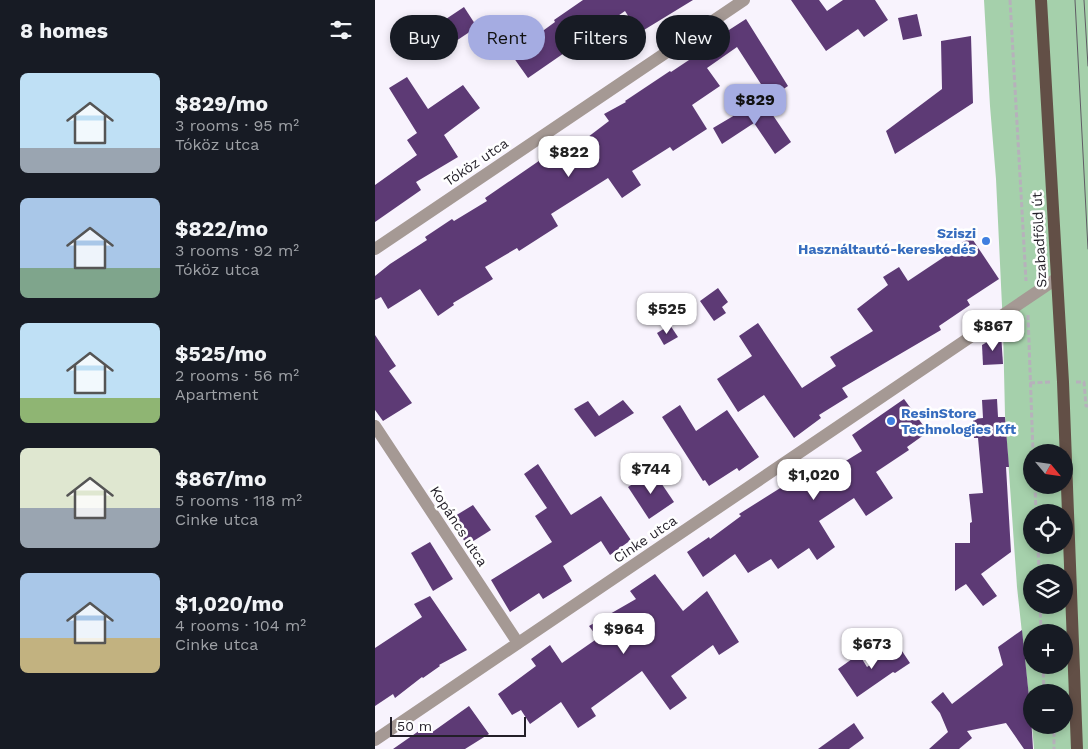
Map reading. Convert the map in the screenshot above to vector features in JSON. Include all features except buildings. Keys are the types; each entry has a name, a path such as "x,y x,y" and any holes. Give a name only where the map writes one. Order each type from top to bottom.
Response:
{"main road":[{"name":"Szabadföld út","path":"1041,0 1063,382 1077,749"}],"street":[{"name":"Tóköz utca","path":"375,249 744,0"},
{"name":"Cinke utca","path":"375,740 1056,279"},
{"name":"Kopáncs utca","path":"375,426 518,643"}],"path":[{"path":"1010,0 1027,298 1033,444"},
{"path":"1054,734 1054,749"}],"green space":[{"path":"984,0 1088,0 1088,749 1034,749 1033,734 1073,734 1073,684 1028,684 1026,674 1073,674 1073,624 1023,624 1023,642 1017,587 1005,415 996,179"}],"tram line":[{"path":"1075,0 1088,249"},
{"path":"1084,0 1088,66"}],"place":[{"name":"Sziszi Használtautó-kereskedés","path":"986,241"},
{"name":"ResinStore Technologies Kft","path":"891,421"}]}
